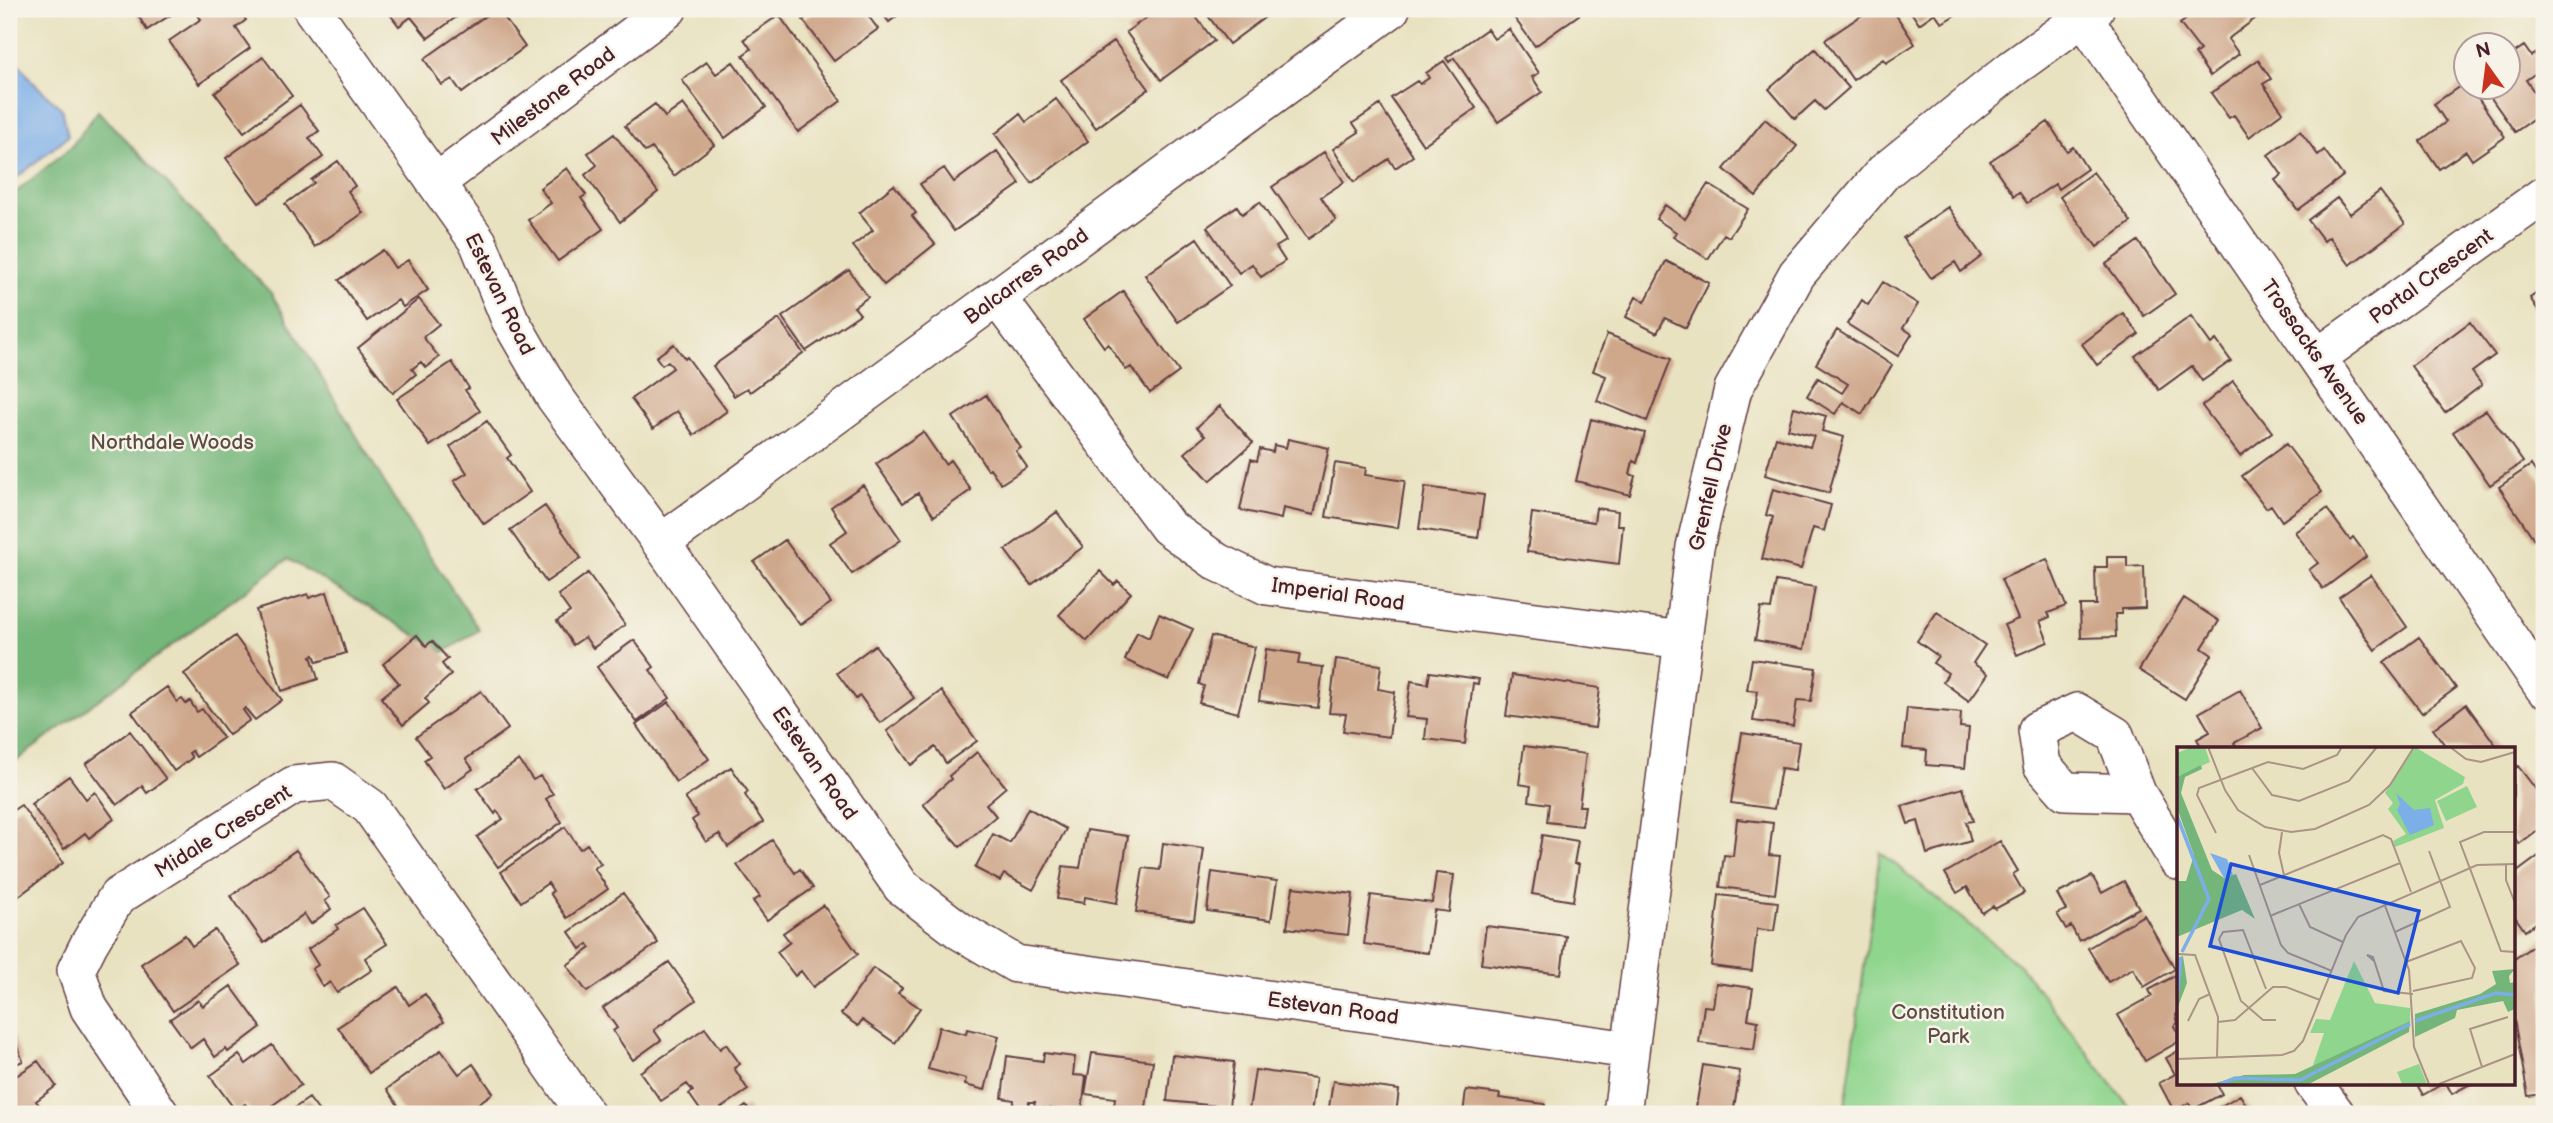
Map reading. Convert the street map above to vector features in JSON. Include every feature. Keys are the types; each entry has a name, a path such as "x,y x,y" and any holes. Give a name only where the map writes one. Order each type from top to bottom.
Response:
{"street":[{"name":"Estevan Road","path":"312,9 478,242 510,320 554,396 661,543 901,886 960,930 1017,964 1630,1050"},
{"name":"Milestone Road","path":"437,183 668,9"},
{"name":"Balcarres Road","path":"661,543 1391,9"},
{"name":"Trossacks Avenue","path":"2089,13 2318,357 2544,688"},
{"name":"Grenfell Drive","path":"1622,1114 1695,547 1733,389 1797,274 1883,173 2013,68 2089,13"},
{"name":"Portal Crescent","path":"2318,357 2544,195"},
{"name":"Imperial Road","path":"997,297 1168,527 1217,562 1267,586 1683,640"},
{"name":"Midale Crescent","path":"160,1114 89,1008 76,970 89,944 117,897 294,785 333,781 370,807 586,1114"},
{"path":"2137,793 2177,858"},
{"path":"2314,1084 2336,1114"}],"green space":[{"name":"Northdale Woods","path":"98,111 271,293 411,527 479,630 444,652 288,559 9,766 9,198 71,147"},
{"name":"Constitution Park","path":"1880,852 2020,966 2135,1114 1844,1114"}],"water":[{"path":"9,50 32,81 62,109 68,136 9,184"}],"building":[{"path":"134,9 180,9 147,30"},
{"path":"201,9 238,9 246,20 236,28 250,48 199,84 169,41 201,19 196,13"},
{"path":"386,9 467,9 428,38 411,17 399,26"},
{"path":"498,9 525,47 462,93 452,79 442,85 424,59"},
{"path":"817,9 863,9 878,29 834,61 803,20"},
{"path":"879,9 906,9 889,22"},
{"path":"1159,9 1190,9 1214,41 1161,80 1126,32"},
{"path":"1203,9 1276,9 1229,44"},
{"path":"1515,9 1587,9 1535,46 1510,12"},
{"path":"1613,9 1627,9 1617,16"},
{"path":"1871,9 1892,9 1915,44 1886,63 1883,59 1853,80 1825,40"},
{"path":"1909,9 1965,9 1942,23 1935,13 1919,24"},
{"path":"2200,9 2255,9 2260,15 2228,39 2239,54 2210,76 2195,54 2200,50 2180,24"},
{"path":"779,15 841,101 798,132 743,55 751,49 744,39"},
{"path":"1487,29 1494,39 1509,29 1539,73 1532,77 1542,92 1498,122 1454,58 1449,62 1446,58"},
{"path":"1114,41 1149,89 1096,128 1061,80"},
{"path":"2524,46 2531,56 2544,48 2544,85 2536,73 2526,80 2544,106 2544,112 2515,132 2494,102 2522,102"},
{"path":"1815,49 1849,88 1824,110 1815,101 1795,119 1769,89"},
{"path":"263,57 292,96 244,132 215,93"},
{"path":"2258,60 2271,79 2263,84 2283,112 2249,137 2234,115 2229,118 2211,93"},
{"path":"1444,61 1476,108 1423,145 1391,98 1417,81 1420,84 1429,78 1426,73"},
{"path":"707,62 716,74 733,62 766,107 725,138 682,80"},
{"path":"2452,92 2452,102 2481,102 2505,137 2472,160 2466,151 2439,169 2420,141 2446,122 2434,104"},
{"path":"1056,99 1088,141 1032,183 995,134 1020,114 1026,122"},
{"path":"655,104 665,117 683,104 714,145 674,176 652,148 645,152 625,126"},
{"path":"300,105 319,131 309,138 323,157 259,203 226,158"},
{"path":"1380,105 1413,156 1395,168 1389,159 1354,182 1333,149 1359,132 1353,123"},
{"path":"1765,119 1797,146 1756,196 1724,169"},
{"path":"2048,122 2067,151 2073,147 2087,169 2058,189 2055,184 2027,203 2019,192 2014,196 1990,161"},
{"path":"2300,131 2318,155 2324,150 2343,176 2298,210 2275,180 2282,175 2268,155"},
{"path":"614,134 658,192 620,222 585,175 597,165 588,153"},
{"path":"997,151 1020,184 954,231 920,184 944,168 954,182"},
{"path":"1324,152 1344,182 1321,197 1336,220 1308,239 1272,187"},
{"path":"338,161 355,186 348,191 363,213 315,247 285,204 314,183 311,180"},
{"path":"567,168 586,195 581,198 603,229 558,261 528,220 551,203 540,188"},
{"path":"2093,172 2131,222 2097,247 2060,197"},
{"path":"1708,184 1748,209 1729,237 1724,234 1708,259 1673,237 1676,232 1656,219 1665,205 1685,219"},
{"path":"894,185 916,213 912,216 935,244 884,285 853,246 873,230 859,213"},
{"path":"2380,191 2405,224 2350,265 2329,237 2324,241 2308,220 2337,198 2350,214"},
{"path":"1260,202 1286,241 1276,247 1285,261 1261,277 1252,264 1239,273 1207,227 1237,206 1242,214"},
{"path":"1948,207 1982,256 1961,272 1955,262 1931,278 1903,238"},
{"path":"1197,238 1230,286 1178,322 1145,275"},
{"path":"2138,241 2175,294 2144,316 2106,264"},
{"path":"383,250 395,268 408,260 428,290 403,307 398,300 367,321 339,280"},
{"path":"1666,261 1709,283 1686,328 1665,318 1657,333 1626,317 1636,297 1645,302"},
{"path":"849,270 868,297 854,307 860,314 806,351 782,317"},
{"path":"1883,282 1918,304 1903,328 1912,334 1898,356 1847,324 1862,300 1868,305"},
{"path":"2544,288 2544,319 2530,298"},
{"path":"1123,291 1179,372 1150,393 1131,367 1126,370 1108,344 1104,347 1084,319"},
{"path":"419,299 439,324 423,337 439,357 426,368 421,362 412,369 416,374 393,393 358,348"},
{"path":"2123,313 2139,334 2097,365 2082,344"},
{"path":"2191,316 2211,344 2216,340 2231,361 2202,381 2192,366 2159,390 2135,356"},
{"path":"779,319 803,353 750,392 747,388 734,396 713,366"},
{"path":"2470,322 2495,355 2472,372 2482,385 2445,413 2411,366"},
{"path":"1837,330 1892,365 1862,414 1843,402 1835,414 1807,396 1818,378 1842,393 1848,384 1816,364"},
{"path":"1607,334 1671,359 1647,421 1597,401 1606,376 1593,371"},
{"path":"674,344 685,359 687,357 727,411 694,435 677,411 653,429 631,399 673,368 668,361 662,365 656,357"},
{"path":"452,362 469,388 465,390 480,411 430,446 397,399"},
{"path":"2233,381 2272,432 2240,456 2202,406"},
{"path":"986,395 1021,448 1016,451 1027,467 1001,484 990,468 988,470 953,417"},
{"path":"1220,406 1253,443 1210,481 1185,453 1205,436 1197,427"},
{"path":"1794,407 1826,416 1822,431 1844,437 1829,493 1765,475 1776,437 1810,447 1814,436 1788,429"},
{"path":"2486,410 2523,462 2490,485 2453,432"},
{"path":"1591,419 1645,433 1637,463 1633,461 1630,474 1635,476 1630,495 1576,481"},
{"path":"487,421 511,455 507,458 530,492 484,524 454,481 467,473 450,447"},
{"path":"923,432 945,464 950,460 971,490 934,516 918,493 903,503 876,464"},
{"path":"1288,439 1329,448 1314,515 1283,508 1281,519 1240,510 1251,459 1257,461 1260,449 1273,452 1274,445 1286,448"},
{"path":"2286,444 2322,492 2282,521 2271,505 2266,508 2242,476"},
{"path":"1335,463 1366,468 1365,475 1405,481 1398,528 1326,517"},
{"path":"2531,465 2544,485 2544,533 2534,539 2499,487"},
{"path":"863,485 901,540 852,574 830,543 847,531 831,507"},
{"path":"1425,487 1484,495 1478,538 1419,529"},
{"path":"1773,489 1831,505 1824,531 1813,528 1801,569 1762,559 1773,517 1766,515"},
{"path":"545,506 581,558 546,582 510,530"},
{"path":"1596,508 1618,511 1617,525 1623,525 1619,564 1527,552 1532,513 1594,522"},
{"path":"2327,509 2350,540 2353,537 2367,556 2323,589 2309,570 2318,563 2295,532"},
{"path":"1057,512 1083,547 1031,585 1005,550"},
{"path":"785,540 831,603 800,625 754,562"},
{"path":"2107,557 2127,557 2127,567 2144,566 2145,608 2122,609 2122,614 2115,614 2116,637 2081,638 2080,605 2096,605 2095,567 2107,567"},
{"path":"2047,559 2066,606 2048,613 2050,617 2040,621 2048,642 2017,655 2004,625 2018,619 2001,579"},
{"path":"1100,571 1114,585 1118,581 1131,593 1087,641 1059,615"},
{"path":"588,573 625,625 593,648 585,637 573,645 557,621 570,612 558,595"},
{"path":"2371,575 2407,627 2375,650 2339,597"},
{"path":"1776,581 1815,587 1804,649 1755,640 1761,608 1771,609"},
{"path":"327,592 346,653 317,662 314,655 311,656 318,679 282,691 256,610 308,594 309,598"},
{"path":"2184,598 2219,621 2202,648 2212,655 2185,699 2139,670"},
{"path":"1937,612 1985,645 1973,663 1988,674 1969,701 1943,682 1948,673 1933,663 1938,656 1917,641"},
{"path":"1159,614 1193,629 1169,680 1125,660 1137,632 1149,638"},
{"path":"417,635 426,646 432,641 448,659 442,664 451,675 425,698 429,703 403,725 381,698 399,683 383,664"},
{"path":"235,636 282,700 255,720 245,708 243,710 250,720 229,735 184,674"},
{"path":"1211,636 1255,647 1238,713 1199,703 1204,686 1199,684"},
{"path":"2419,637 2456,688 2422,713 2384,663"},
{"path":"634,640 654,667 650,670 670,698 637,722 597,667"},
{"path":"875,645 914,698 880,723 860,696 856,699 837,673"},
{"path":"1266,649 1300,654 1298,664 1323,667 1318,708 1259,701"},
{"path":"1336,659 1381,665 1378,689 1395,692 1389,737 1343,731 1346,714 1329,713"},
{"path":"1752,659 1816,668 1811,701 1797,700 1793,726 1753,721 1758,691 1747,690"},
{"path":"1430,672 1479,679 1478,684 1473,683 1465,744 1425,739 1427,719 1406,717 1411,681 1428,684"},
{"path":"1512,675 1600,688 1595,728 1506,716"},
{"path":"167,687 177,702 182,699 186,704 190,701 197,712 202,709 223,738 196,757 192,751 189,753 192,758 174,771 132,712"},
{"path":"2240,690 2262,728 2234,743 2237,747 2201,747 2197,739 2210,732 2199,713"},
{"path":"481,691 508,729 466,759 473,769 444,789 424,760 430,756 416,737"},
{"path":"941,691 977,741 946,763 935,747 911,765 887,731"},
{"path":"669,702 709,759 676,782 636,725"},
{"path":"2466,704 2497,747 2446,747 2433,729"},
{"path":"1907,708 1961,713 1960,727 1969,728 1965,768 1926,765 1927,750 1903,748"},
{"path":"130,731 166,779 147,793 142,786 117,805 86,764"},
{"path":"1742,733 1799,742 1795,770 1781,768 1774,809 1731,803"},
{"path":"1524,746 1586,754 1579,806 1585,806 1582,826 1547,822 1549,804 1529,801 1531,786 1519,784"},
{"path":"977,752 1006,787 986,804 996,816 960,847 923,804 951,779 949,776"},
{"path":"519,760 533,780 540,776 553,794 546,799 562,822 498,867 477,837 503,819 497,811 495,814 477,789"},
{"path":"2518,766 2544,800 2544,825 2519,844 2514,837 2514,769"},
{"path":"731,767 748,792 745,795 763,822 728,847 719,834 706,842 692,820 698,816 685,798"},
{"path":"69,776 86,799 95,792 114,819 89,838 85,833 64,849 31,804"},
{"path":"1963,788 1973,821 1966,822 1971,841 1927,854 1918,821 1908,824 1902,806"},
{"path":"21,805 63,863 12,901 9,897 9,813"},
{"path":"1028,808 1066,829 1033,890 1004,874 1000,881 975,868 993,834 1010,843"},
{"path":"1737,819 1773,823 1769,855 1780,856 1775,894 1720,887 1724,855 1733,856"},
{"path":"565,827 580,849 587,844 601,864 594,868 608,889 567,918 550,893 553,891 548,883 521,902 501,872"},
{"path":"1087,830 1128,836 1117,903 1085,897 1084,903 1057,899 1063,866 1080,868"},
{"path":"1542,835 1578,841 1574,864 1579,864 1573,901 1532,894"},
{"path":"772,840 795,873 800,869 813,888 767,920 753,901 760,897 737,865"},
{"path":"2000,841 2018,871 2013,874 2024,893 1982,913 1967,887 1957,893 1945,873"},
{"path":"1163,843 1204,849 1194,920 1136,912 1143,868 1160,870"},
{"path":"296,850 330,897 325,901 331,909 311,924 304,914 264,943 231,896"},
{"path":"2544,852 2544,917 2525,931 2514,915 2514,874"},
{"path":"1212,872 1277,881 1271,920 1207,911"},
{"path":"1436,873 1454,875 1449,912 1434,910 1428,953 1364,944 1371,895 1432,903"},
{"path":"2092,876 2102,893 2124,881 2139,908 2079,941 2071,926 2066,929 2057,914 2066,910 2057,894"},
{"path":"1293,887 1353,894 1348,935 1287,928"},
{"path":"623,893 658,943 587,992 567,965 591,948 588,944 581,949 569,932"},
{"path":"1719,895 1778,902 1774,931 1757,929 1752,971 1711,966"},
{"path":"823,905 858,954 813,987 801,971 795,976 777,952 790,942 783,933"},
{"path":"363,908 387,944 365,958 372,970 337,993 330,982 323,987 312,969 318,965 308,949 338,929 336,925"},
{"path":"2144,915 2175,969 2144,987 2133,968 2108,982 2088,948"},
{"path":"1486,926 1566,936 1561,974 1481,964"},
{"path":"215,930 240,965 173,1011 141,964 185,935 192,946"},
{"path":"2544,938 2544,1094 2528,1096 2514,1019 2514,959"},
{"path":"669,962 696,1000 654,1030 661,1040 633,1060 613,1031 617,1028 603,1008"},
{"path":"873,968 902,988 898,993 920,1008 895,1043 862,1020 858,1026 841,1014"},
{"path":"2177,975 2177,1024 2174,1026 2177,1043 2145,1061 2118,1015 2152,996 2149,990"},
{"path":"1716,983 1753,988 1748,1019 1758,1021 1754,1050 1699,1043 1704,1006 1713,1007"},
{"path":"231,986 261,1027 228,1052 226,1049 215,1057 203,1039 191,1048 170,1019 198,1000 203,1006"},
{"path":"398,987 409,1005 425,994 444,1022 369,1073 338,1027"},
{"path":"9,1026 23,1061 9,1067"},
{"path":"939,1027 966,1034 967,1029 999,1036 985,1090 965,1085 966,1079 928,1069"},
{"path":"705,1028 720,1049 726,1044 740,1064 734,1068 748,1090 712,1114 703,1114 689,1094 693,1091 687,1084 661,1101 640,1072"},
{"path":"272,1045 301,1085 260,1114 253,1114 245,1104 236,1111 210,1076 239,1055 246,1064"},
{"path":"441,1050 459,1074 473,1064 493,1093 463,1114 404,1114 387,1089"},
{"path":"2177,1052 2177,1084 2217,1084 2222,1094 2192,1110 2189,1103 2174,1111 2159,1083 2175,1074 2166,1058"},
{"path":"1044,1053 1075,1057 1073,1075 1086,1076 1082,1112 1034,1107 1035,1102 1029,1102 1028,1114 1013,1114 1014,1100 1002,1098 1007,1056 1043,1061"},
{"path":"1092,1053 1153,1061 1145,1114 1113,1114 1115,1098 1085,1094"},
{"path":"1172,1055 1234,1062 1229,1107 1167,1101"},
{"path":"38,1061 56,1086 36,1101 46,1114 9,1114 9,1081"},
{"path":"1703,1065 1740,1071 1733,1114 1695,1114"},
{"path":"1255,1070 1316,1078 1311,1114 1271,1114 1249,1110"},
{"path":"1333,1081 1399,1090 1396,1114 1328,1114"},
{"path":"2417,1084 2442,1084 2423,1095"},
{"path":"2447,1084 2470,1084 2452,1094"},
{"path":"1466,1090 1500,1094 1499,1098 1545,1104 1543,1114 1463,1114"},
{"path":"2240,1095 2252,1114 2208,1114 2221,1106"},
{"path":"309,1098 321,1114 286,1114"},
{"path":"746,1106 752,1114 735,1114"}]}
